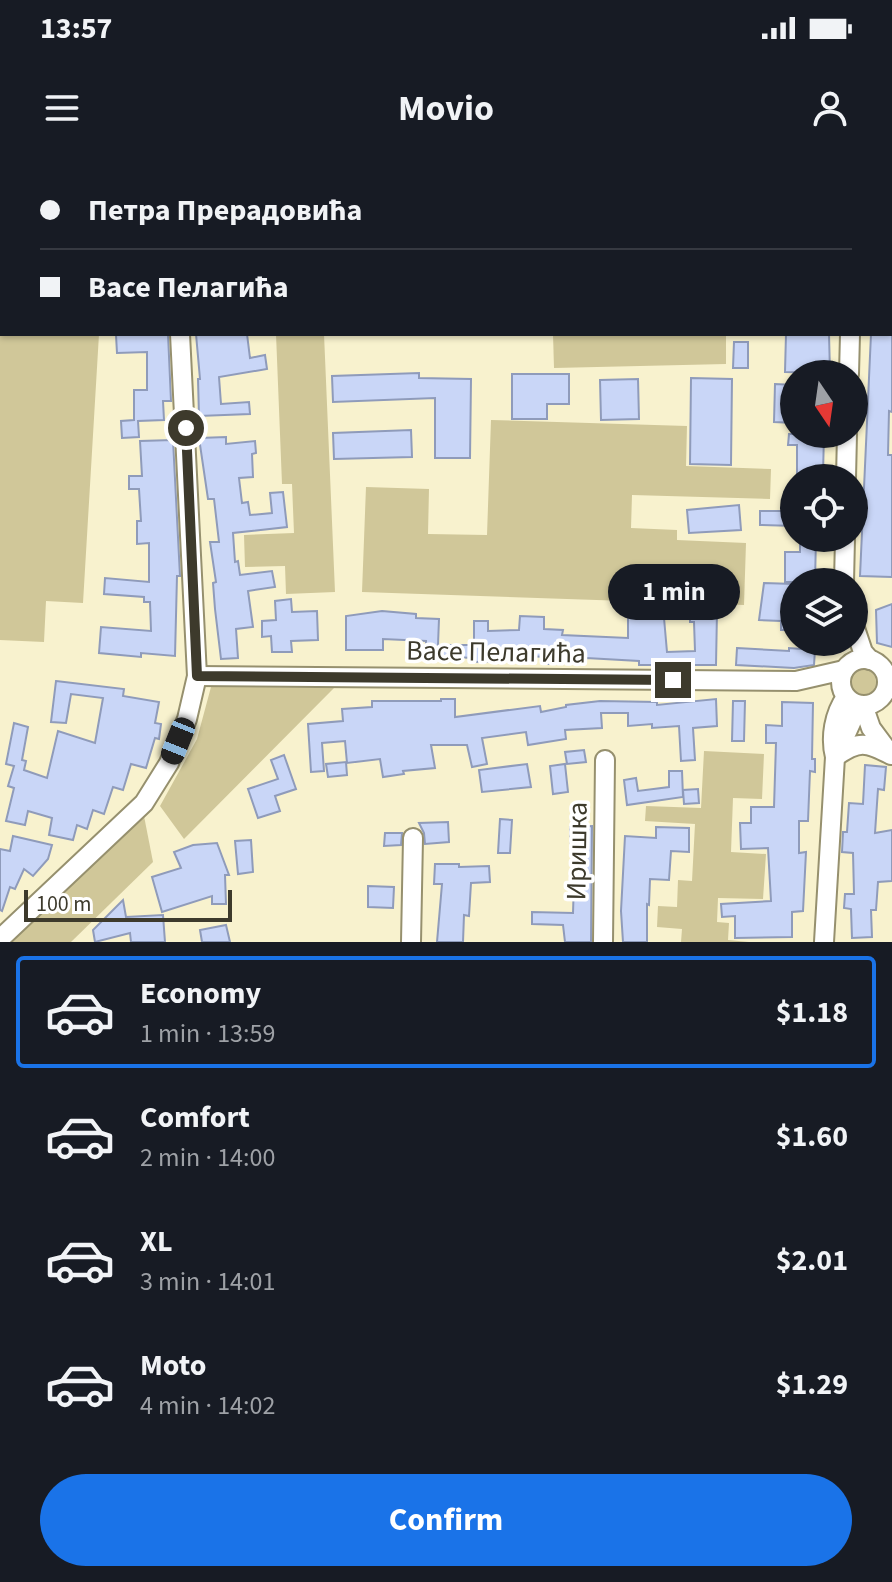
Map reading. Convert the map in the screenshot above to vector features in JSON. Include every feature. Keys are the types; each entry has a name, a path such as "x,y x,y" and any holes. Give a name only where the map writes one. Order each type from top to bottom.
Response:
{"street":[{"path":"0,939 144,803 169,763 187,719 197,676 180,336"},
{"path":"849,360 850,336"},
{"path":"847,656 847,667 840,682 871,687"},
{"path":"864,656 871,687 871,728 892,755"},
{"name":"Васе Пелагића","path":"197,676 796,681 847,667 858,660 871,687 821,690 796,681"},
{"path":"824,942 835,757 871,687"},
{"path":"835,757 852,745 862,744 873,745 892,755"},
{"name":"Иришка","path":"603,942 605,760"},
{"path":"411,942 413,838"}],"shaded area":[{"path":"0,336 99,336 83,603 46,601 44,642 0,640"},
{"path":"276,336 324,336 335,592 286,594 285,566 245,567 244,535 294,533 292,484 282,484"},
{"path":"553,336 726,336 726,364 554,368"},
{"path":"491,420 687,426 686,466 771,469 770,499 632,495 631,528 677,530 677,540 746,543 744,605 362,592 366,487 429,489 428,534 487,535"},
{"path":"863,669 872,673 876,682 872,691 863,695 854,691 850,682 854,673"},
{"path":"211,687 334,688 184,839 160,806 197,739"},
{"path":"704,751 764,754 762,799 733,798 731,852 766,854 763,899 718,898 717,922 729,923 728,940 749,942 681,942 682,929 657,927 658,906 677,907 678,880 692,881 695,824 645,821 646,806 701,808"},
{"path":"144,816 153,862 71,942 8,942"}],"building":[{"path":"116,336 168,336 171,401 163,401 164,420 138,421 139,437 122,438 121,421 134,420 134,390 147,390 147,352 117,353"},
{"path":"196,336 247,336 250,358 265,355 267,369 219,377 221,404 249,402 250,414 199,416"},
{"path":"786,336 829,336 830,360 785,360"},
{"path":"871,336 892,336 892,412 889,411 888,455 892,455 892,577 868,576 868,568 860,568 861,552 868,552 868,464 865,464"},
{"path":"734,342 748,342 748,368 733,368"},
{"path":"419,373 419,378 471,379 470,458 435,458 435,398 333,402 332,376"},
{"path":"512,374 569,374 569,404 547,404 547,419 512,419"},
{"path":"691,378 732,379 731,465 690,464"},
{"path":"638,379 639,419 601,420 600,380"},
{"path":"775,384 780,384 780,422 774,422"},
{"path":"411,430 412,457 334,459 333,433"},
{"path":"226,437 226,444 255,441 253,477 239,478 242,503 248,502 250,515 272,513 270,493 283,492 287,527 233,533 235,562 238,561 240,575 272,571 275,587 248,591 253,627 236,629 238,658 221,659 210,542 219,542 214,499 208,499 199,438"},
{"path":"173,440 180,576 177,576 175,656 99,653 101,627 151,631 150,602 144,602 144,597 104,594 105,578 149,582 149,543 137,544 137,521 141,521 139,489 129,489 129,476 142,476 140,441"},
{"path":"797,448 824,448 823,464 797,464"},
{"path":"739,505 741,530 689,533 687,510"},
{"path":"760,511 780,511 780,526 760,525"},
{"path":"785,552 816,552 815,568 785,568"},
{"path":"764,583 780,584 780,621 759,620"},
{"path":"291,599 292,612 317,611 318,640 291,641 292,652 272,652 271,636 262,637 262,621 276,620 275,601"},
{"path":"892,604 892,647 877,643 876,610"},
{"path":"382,611 439,619 438,645 474,645 474,621 488,621 488,631 519,630 520,616 544,617 544,629 563,630 562,635 628,638 628,617 664,618 667,652 695,651 694,622 690,622 690,611 717,612 716,665 639,665 639,661 586,658 561,659 560,664 547,664 547,657 505,655 505,661 474,662 474,658 426,656 426,641 383,639 383,650 346,650 346,616"},
{"path":"737,648 780,650 780,656 815,656 814,665 794,668 736,665"},
{"path":"56,681 124,689 123,696 159,702 155,723 161,724 159,739 155,738 146,768 131,764 123,790 113,787 104,814 93,810 87,829 77,825 73,840 49,835 52,818 28,811 25,825 6,821 14,788 8,786 14,766 6,764 14,723 28,727 22,760 26,761 24,770 47,778 58,731 95,743 103,698 71,694 66,723 51,722"},
{"path":"455,699 455,717 540,706 541,712 600,701 657,702 657,705 716,699 717,726 693,728 695,760 681,761 679,726 628,726 628,713 601,713 602,728 565,730 566,739 528,745 526,732 482,738 487,764 472,767 467,745 431,745 435,768 403,771 404,774 383,777 380,759 347,763 345,741 322,743 324,771 311,772 308,724 343,721 342,709 372,707 372,701"},
{"path":"733,701 745,701 744,741 732,741"},
{"path":"782,702 813,703 812,759 815,759 815,772 810,771 808,821 799,821 799,853 806,852 803,911 792,912 792,937 735,938 735,916 722,917 721,904 771,901 768,848 741,849 740,823 751,823 751,807 774,807 776,743 766,743 766,725 782,726"},
{"path":"584,750 586,762 567,764 565,752"},
{"path":"284,755 296,789 275,796 280,811 258,818 248,789 278,779 271,760"},
{"path":"346,762 347,775 328,777 326,764"},
{"path":"527,764 531,787 482,792 479,770"},
{"path":"565,764 568,792 553,794 550,766"},
{"path":"865,765 886,767 884,790 878,789 875,833 892,830 892,881 878,882 876,910 871,910 872,937 852,938 851,909 844,908 845,894 854,894 853,853 842,852 843,832 847,832 849,803 863,804"},
{"path":"669,771 682,771 683,797 627,805 624,780 636,778 638,791 669,787"},
{"path":"698,789 699,803 684,804 683,790"},
{"path":"500,819 512,820 510,853 498,853"},
{"path":"448,822 449,842 425,844 419,823"},
{"path":"592,826 591,942 565,942 563,925 532,924 532,912 573,913 575,848 571,848 570,827"},
{"path":"656,827 689,828 689,852 671,851 669,880 650,879 647,942 623,942 621,911 625,836 656,838"},
{"path":"385,833 402,833 401,845 384,846"},
{"path":"13,836 52,845 48,859 33,876 24,869 15,889 10,887 2,911 0,849 10,851"},
{"path":"251,840 253,872 238,874 235,841"},
{"path":"217,843 229,875 225,875 226,904 212,904 212,896 162,912 152,877 181,868 174,852 193,845"},
{"path":"435,864 489,866 490,882 471,883 469,916 464,915 463,942 437,942 442,884 434,884"},
{"path":"368,886 394,887 393,908 368,907"},
{"path":"123,900 126,917 163,915 165,942 131,942 130,933 95,942 93,930"},
{"path":"226,925 230,942 202,942 200,930"}],"route":[{"path":"186,428 197,676 673,680"}]}
